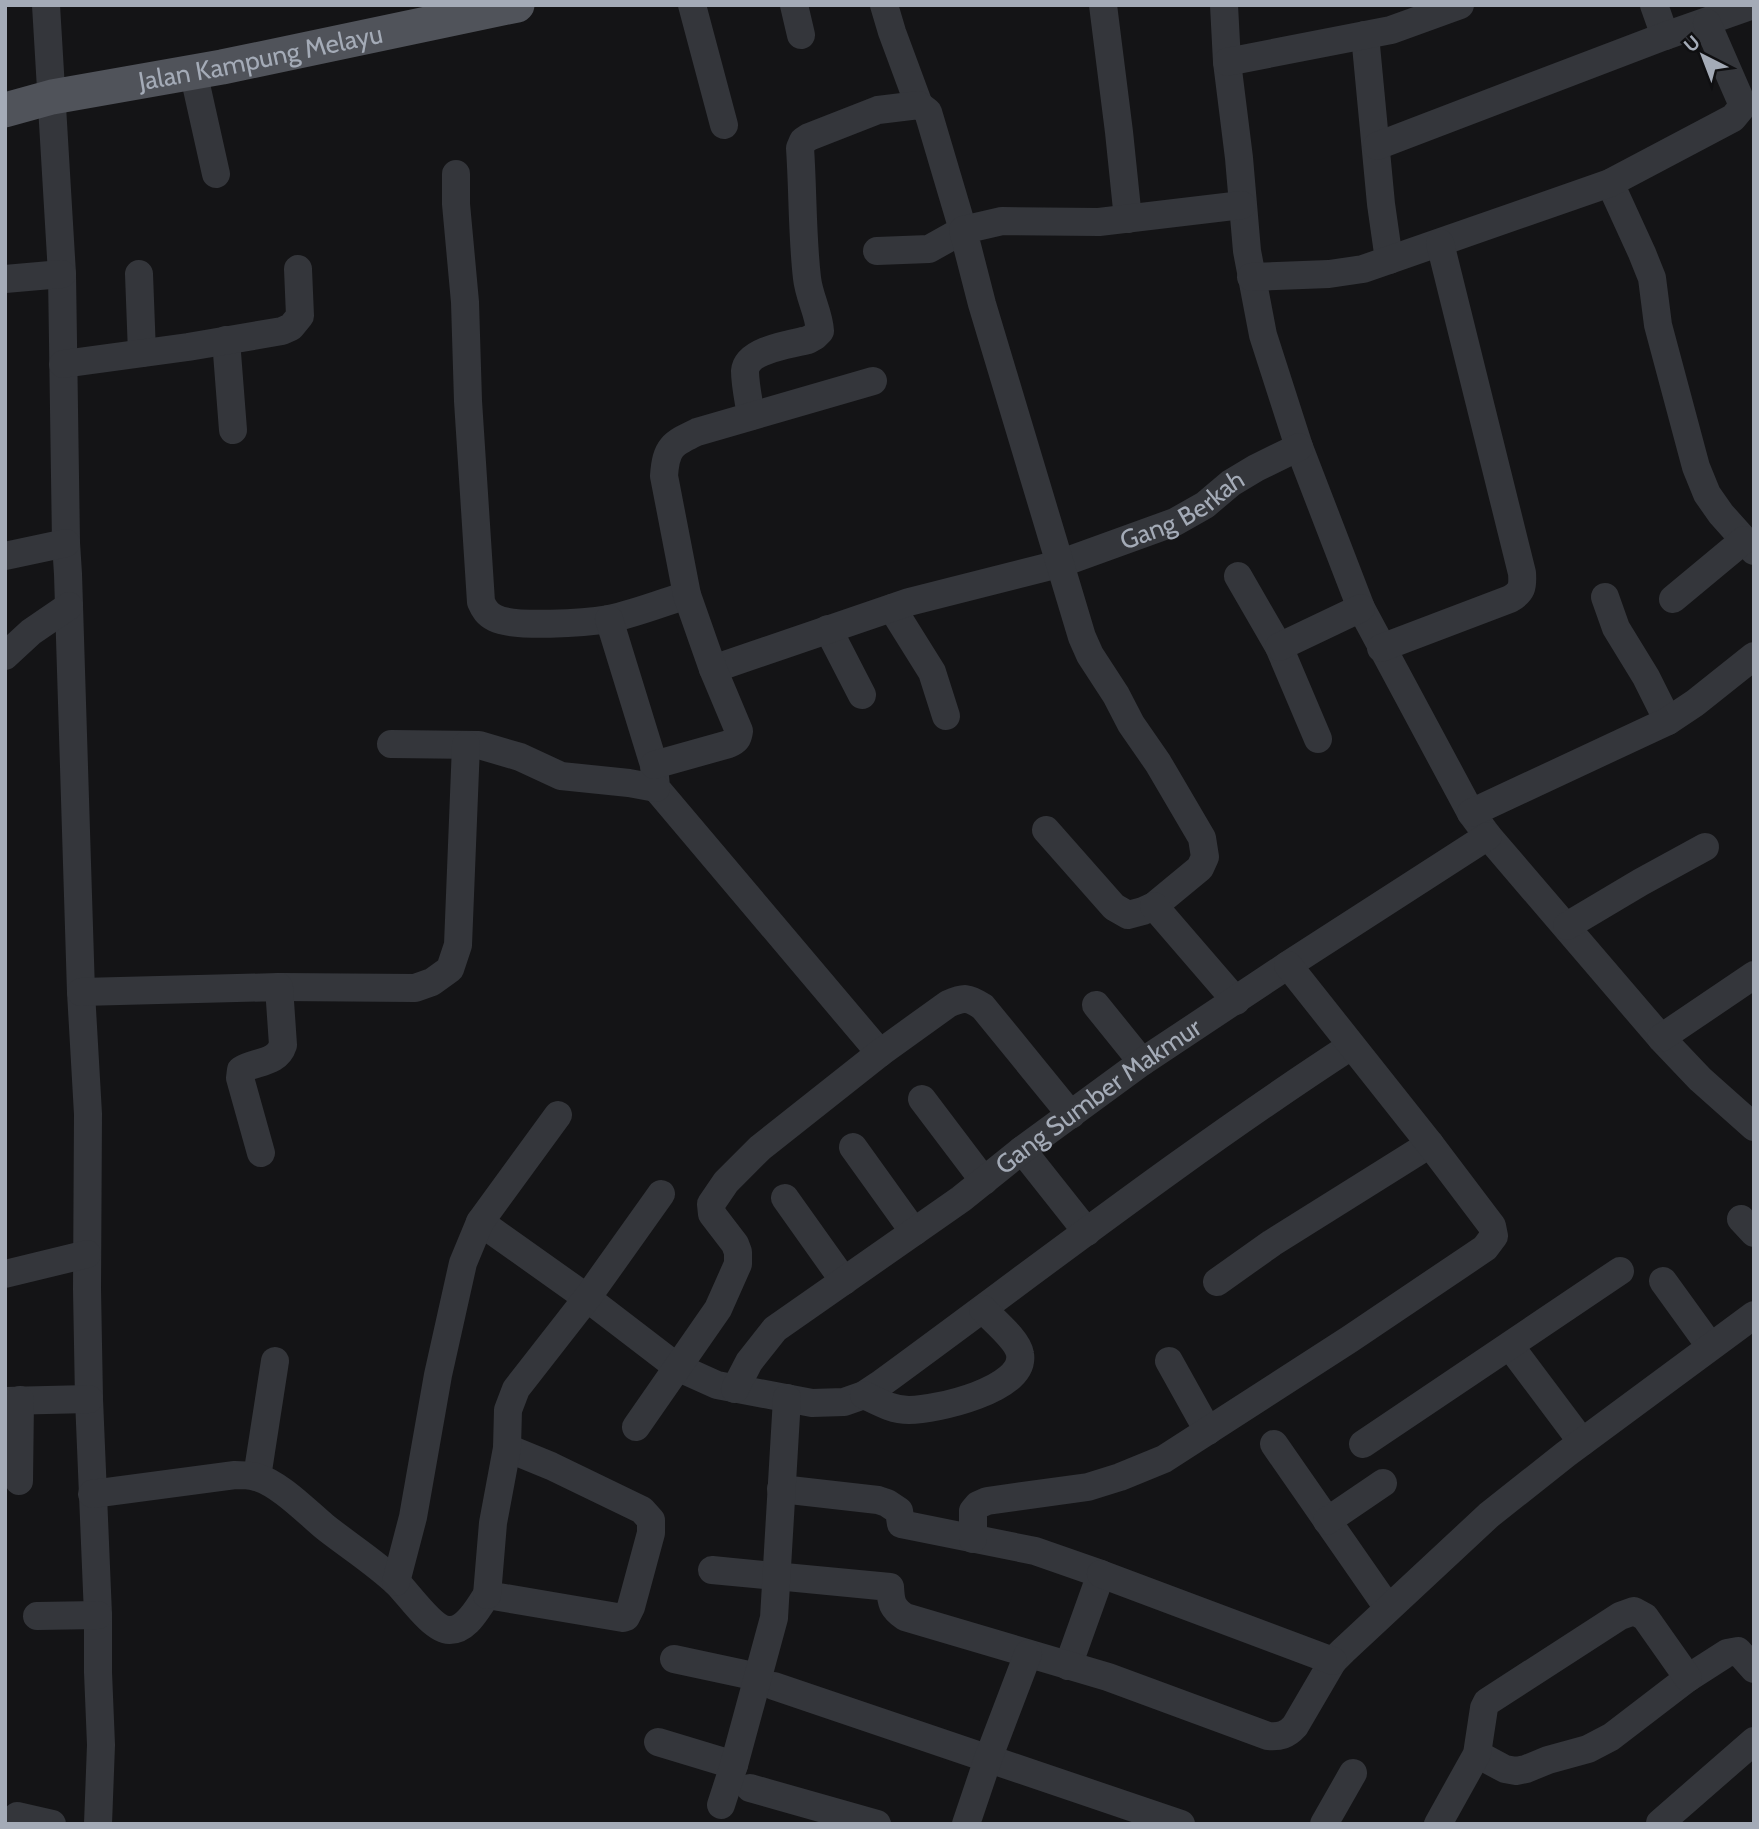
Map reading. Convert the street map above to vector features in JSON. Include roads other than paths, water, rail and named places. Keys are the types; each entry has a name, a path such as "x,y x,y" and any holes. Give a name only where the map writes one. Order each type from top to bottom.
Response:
{"main road":[{"name":"Jalan Kampung Melayu","path":"5,110 52,97 193,71 472,10 517,5"}],"street":[{"path":"46,5 62,274 66,543 80,992 88,1114 89,1399 101,1745 98,1824"},
{"path":"692,5 724,125"},
{"path":"794,5 801,35"},
{"path":"884,5 919,105 928,112 982,304 1082,637 1090,655 1202,838 1205,857 1200,868 1154,906 1128,915 1114,907 1046,830"},
{"path":"1103,5 1128,219"},
{"path":"1224,5 1227,62 1242,205 1251,277 1263,335 1299,447 1361,608 1471,813 1488,836 1661,1038 1700,1079 1754,1127"},
{"path":"1227,62 1391,30 1460,5"},
{"path":"1654,5 1665,36"},
{"path":"1377,146 1753,5"},
{"path":"1251,277 1329,274 1363,269 1610,183 1733,118 1742,107 1741,101 1707,23"},
{"path":"1366,35 1381,204 1389,260"},
{"path":"193,71 216,174"},
{"path":"751,416 745,369 750,359 758,354 808,340 820,331 807,280 802,218 800,148 803,141 878,110 919,105"},
{"path":"456,174 481,602 486,612 497,619 545,624 609,619 687,595"},
{"path":"1610,183 1652,278 1658,325 1696,467 1707,494 1721,513 1748,538 1673,599"},
{"path":"877,251 929,249 963,230 1002,220 1099,222 1242,205"},
{"path":"1381,648 1510,599 1520,593 1523,586 1504,498 1440,243"},
{"path":"63,364 282,331 291,327 300,316 298,269"},
{"path":"5,279 62,274"},
{"path":"139,274 142,353"},
{"path":"226,340 233,430"},
{"path":"391,744 479,745 509,754 561,776 629,783 655,777 735,742 739,731 713,669 687,595 664,476 666,457 677,441 697,432 873,381"},
{"name":"Gang Berkah","path":"713,669 892,608 1059,564 1175,522 1205,505 1231,483 1299,447"},
{"path":"5,556 66,543"},
{"path":"1238,576 1279,647 1318,739"},
{"path":"1605,597 1616,628 1646,677 1668,721"},
{"path":"5,656 31,632 69,606"},
{"path":"892,608 932,672 946,716"},
{"path":"1279,647 1361,608"},
{"path":"609,619 655,777 880,1053"},
{"path":"828,629 862,695"},
{"path":"1471,813 1668,721 1754,656"},
{"path":"80,992 279,987 415,988 432,982 450,969 458,945 466,745"},
{"name":"Gang Sumber Makmur","path":"735,1389 749,1362 775,1329 961,1199 1142,1062 1488,836"},
{"path":"1567,926 1705,848"},
{"path":"1154,906 1236,1001"},
{"path":"974,1539 973,1511 978,1505 987,1501 1088,1487 1164,1459 1485,1248 1494,1236 1492,1226 1430,1144 1287,965"},
{"path":"1661,1038 1754,975"},
{"path":"261,1153 240,1078 241,1070 245,1067 280,1053 283,1045 279,987"},
{"path":"636,1427 718,1309 738,1264 738,1252 734,1244 712,1214 711,1204 726,1182 760,1148 880,1053 948,1004 960,999 971,999 983,1007 1071,1115"},
{"path":"1096,1004 1142,1062"},
{"path":"480,1222 587,1298 677,1367 717,1385 735,1389 812,1403 844,1402 864,1395 879,1385 1262,1104 1351,1046"},
{"path":"922,1098 984,1181"},
{"path":"396,1582 413,1517 438,1375 463,1263 480,1222 558,1115"},
{"path":"1217,1282 1272,1243 1430,1144"},
{"path":"853,1147 914,1231"},
{"path":"1023,1150 1087,1232"},
{"path":"92,1493 234,1475 257,1477 293,1500 396,1582 435,1623 446,1630 457,1629 468,1621 487,1595 493,1523 507,1448 508,1410 516,1389 587,1298 661,1194"},
{"path":"785,1198 844,1281"},
{"path":"5,1274 87,1254"},
{"path":"1363,1444 1620,1271"},
{"path":"1663,1281 1710,1346"},
{"path":"864,1395 890,1408 908,1410 943,1407 981,1394 1004,1381 1015,1372 1021,1361 1020,1350 983,1309"},
{"path":"712,1570 891,1587 891,1601 896,1611 905,1617 1108,1677 1268,1736 1280,1737 1295,1726 1333,1661 1489,1515 1582,1442 1754,1315"},
{"path":"1510,1346 1582,1442"},
{"path":"257,1477 275,1361"},
{"path":"1169,1361 1208,1431"},
{"path":"721,1805 766,1681 774,1618 787,1398"},
{"path":"19,1481 12,1401 89,1399"},
{"path":"1274,1444 1388,1608"},
{"path":"487,1595 623,1618 628,1615 631,1607 651,1533 651,1520 642,1510 507,1448"},
{"path":"1327,1521 1383,1483"},
{"path":"782,1489 878,1500 899,1511 901,1524 1035,1551 1333,1661"},
{"path":"1068,1666 1101,1574"},
{"path":"1438,1824 1477,1754 1487,1702 1627,1613 1633,1611 1646,1617 1688,1678"},
{"path":"37,1616 98,1615"},
{"path":"1477,1754 1505,1769 1526,1769 1588,1749 1611,1737 1688,1678 1727,1653 1738,1651 1754,1669"},
{"path":"966,1824 1028,1654"},
{"path":"674,1658 766,1681 1181,1824"},
{"path":"1660,1823 1754,1741"},
{"path":"658,1742 734,1765"},
{"path":"1324,1824 1353,1773"},
{"path":"750,1788 877,1824"},
{"path":"17,1816 52,1824"}]}
